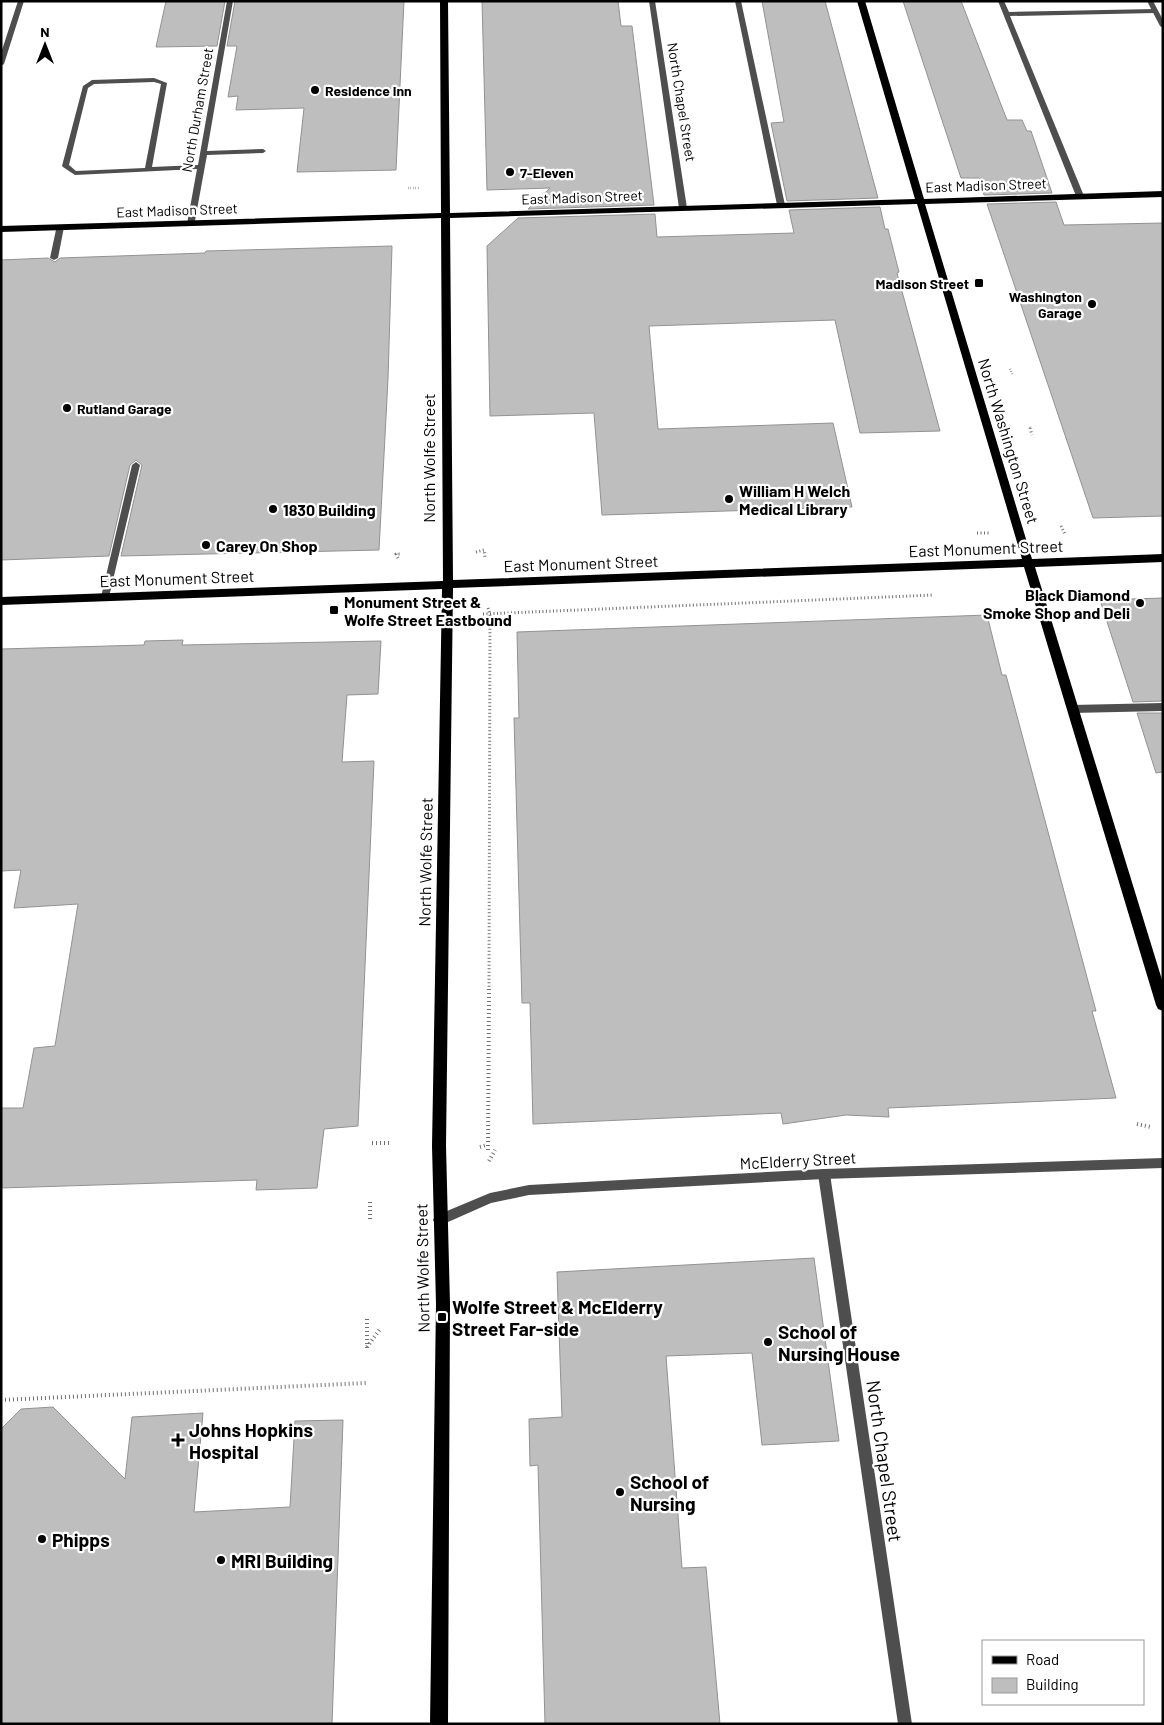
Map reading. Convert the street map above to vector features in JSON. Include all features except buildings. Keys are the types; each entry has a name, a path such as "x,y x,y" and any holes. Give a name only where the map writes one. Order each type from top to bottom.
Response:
{"main road":[{"name":"North Wolfe Street","path":"438,1724 443,1304 439,1220 448,584 444,1"},
{"name":"North Washington Street","path":"861,1 1072,709 1157,969 1163,1005"},
{"name":"East Madison Street","path":"1,229 445,214 1163,194"},
{"name":"East Monument Street","path":"1,601 1163,558"}],"street":[{"path":"1,64 21,1"},
{"name":"North Durham Street","path":"191,224 230,1"},
{"name":"North Chapel Street","path":"652,1 684,208"},
{"path":"738,1 781,205"},
{"path":"1001,1 1080,196"},
{"path":"1150,1 1163,26"},
{"path":"1006,14 1155,11"},
{"path":"148,169 164,83 154,80 92,82 85,87 65,166 75,173 200,167"},
{"path":"203,152 262,151"},
{"path":"54,258 60,227"},
{"path":"105,597 136,465"},
{"path":"1072,709 1163,707"},
{"name":"McElderry Street","path":"439,1220 490,1198 529,1190 824,1174 1163,1163"},
{"name":"North Chapel Street","path":"824,1174 905,1724"}],"path":[{"path":"408,188 423,188"},
{"path":"1010,369 1013,376"},
{"path":"1030,427 1032,435"},
{"path":"1061,526 1065,534"},
{"path":"977,533 990,533"},
{"path":"476,552 484,550 486,557"},
{"path":"398,558 396,554 402,554"},
{"path":"483,614 944,594"},
{"path":"480,1148 488,1147 490,614"},
{"path":"389,617 397,617"},
{"path":"1137,1124 1151,1127"},
{"path":"372,1142 390,1143"},
{"path":"489,1161 496,1150"},
{"path":"370,1202 370,1219"},
{"path":"367,1319 367,1348 380,1329"},
{"path":"1,1400 366,1383"}],"place":[{"name":"Residence Inn","path":"315,90"},
{"name":"7-Eleven","path":"510,172"},
{"name":"Madison Street","path":"979,283"},
{"name":"Washington Garage","path":"1092,304"},
{"name":"Rutland Garage","path":"67,408"},
{"name":"William H Welch Medical Library","path":"729,499"},
{"name":"1830 Building","path":"273,509"},
{"name":"Carey On Shop","path":"206,545"},
{"name":"Black Diamond Smoke Shop and Deli","path":"1140,603"},
{"name":"Monument Street & Wolfe Street Eastbound","path":"334,610"},
{"name":"Wolfe Street & McElderry Street Far-side","path":"442,1317"},
{"name":"School of Nursing House","path":"768,1342"},
{"name":"Johns Hopkins Hospital","path":"178,1440"},
{"name":"School of Nursing","path":"620,1492"},
{"name":"Phipps","path":"42,1539"},
{"name":"MRI Building","path":"221,1560"}]}
